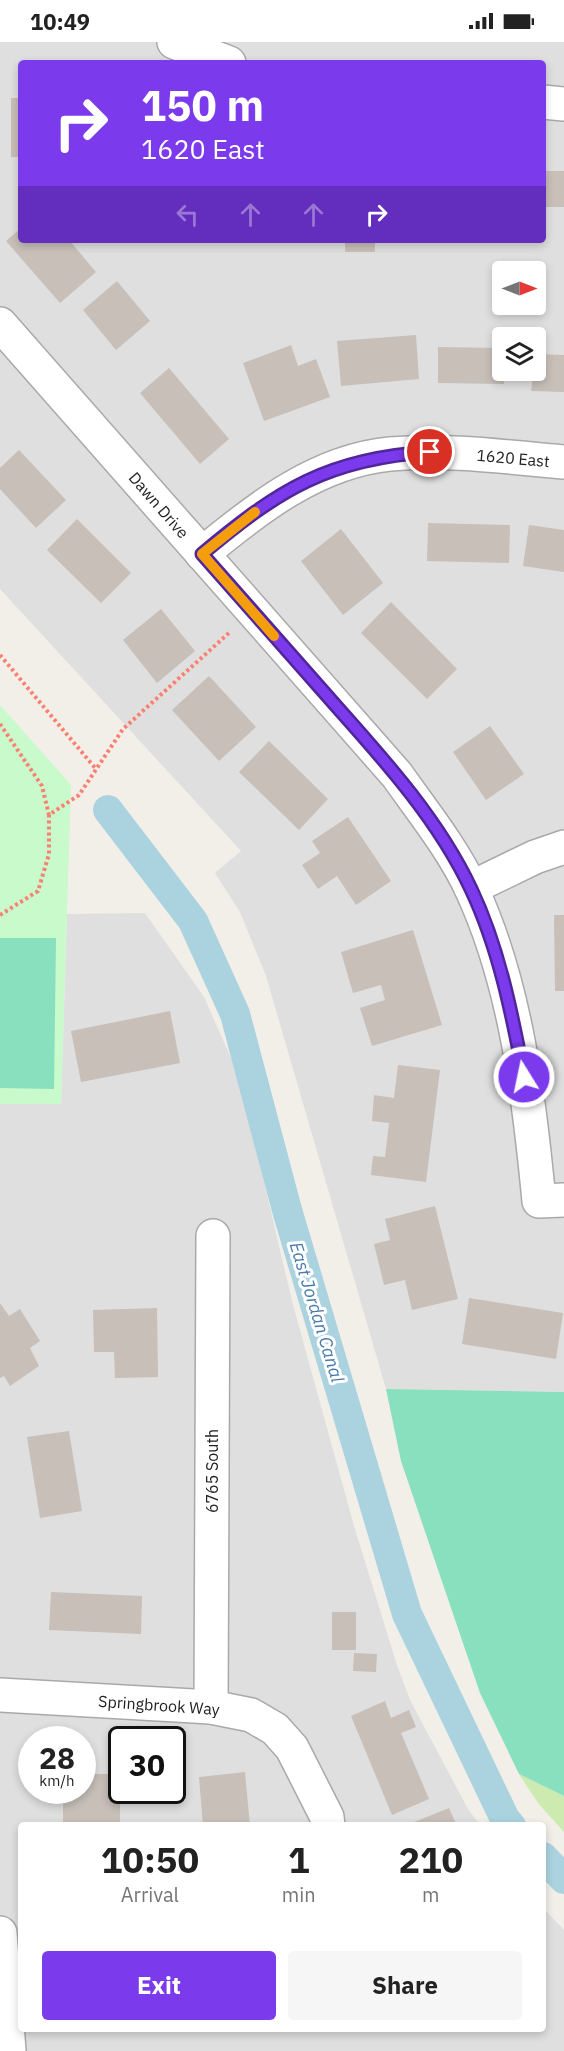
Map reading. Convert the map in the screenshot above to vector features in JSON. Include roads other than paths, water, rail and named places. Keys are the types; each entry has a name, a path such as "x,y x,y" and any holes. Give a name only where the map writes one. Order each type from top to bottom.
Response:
{"street":[{"path":"174,42 221,60"},
{"path":"546,102 564,104"},
{"name":"Dawn Drive","path":"0,324 397,775 438,833 471,888 486,926 512,1016 531,1118 551,1200"},
{"name":"1620 East","path":"202,554 245,518 292,487 350,464 387,454 430,452 564,462"},
{"path":"471,888 535,857 564,847"},
{"name":"6765 South","path":"211,1707 213,1236"},
{"name":"Springbrook Way","path":"0,1695 211,1707 251,1715 275,1729 292,1748 328,1822"},
{"path":"0,1933 9,2051"}],"waterway":[{"name":"East Jordan Canal","path":"108,810 193,921 235,1014 287,1210 407,1614 508,1822"},
{"name":"East Jordan Canal","path":"546,1860 564,1879"}]}
